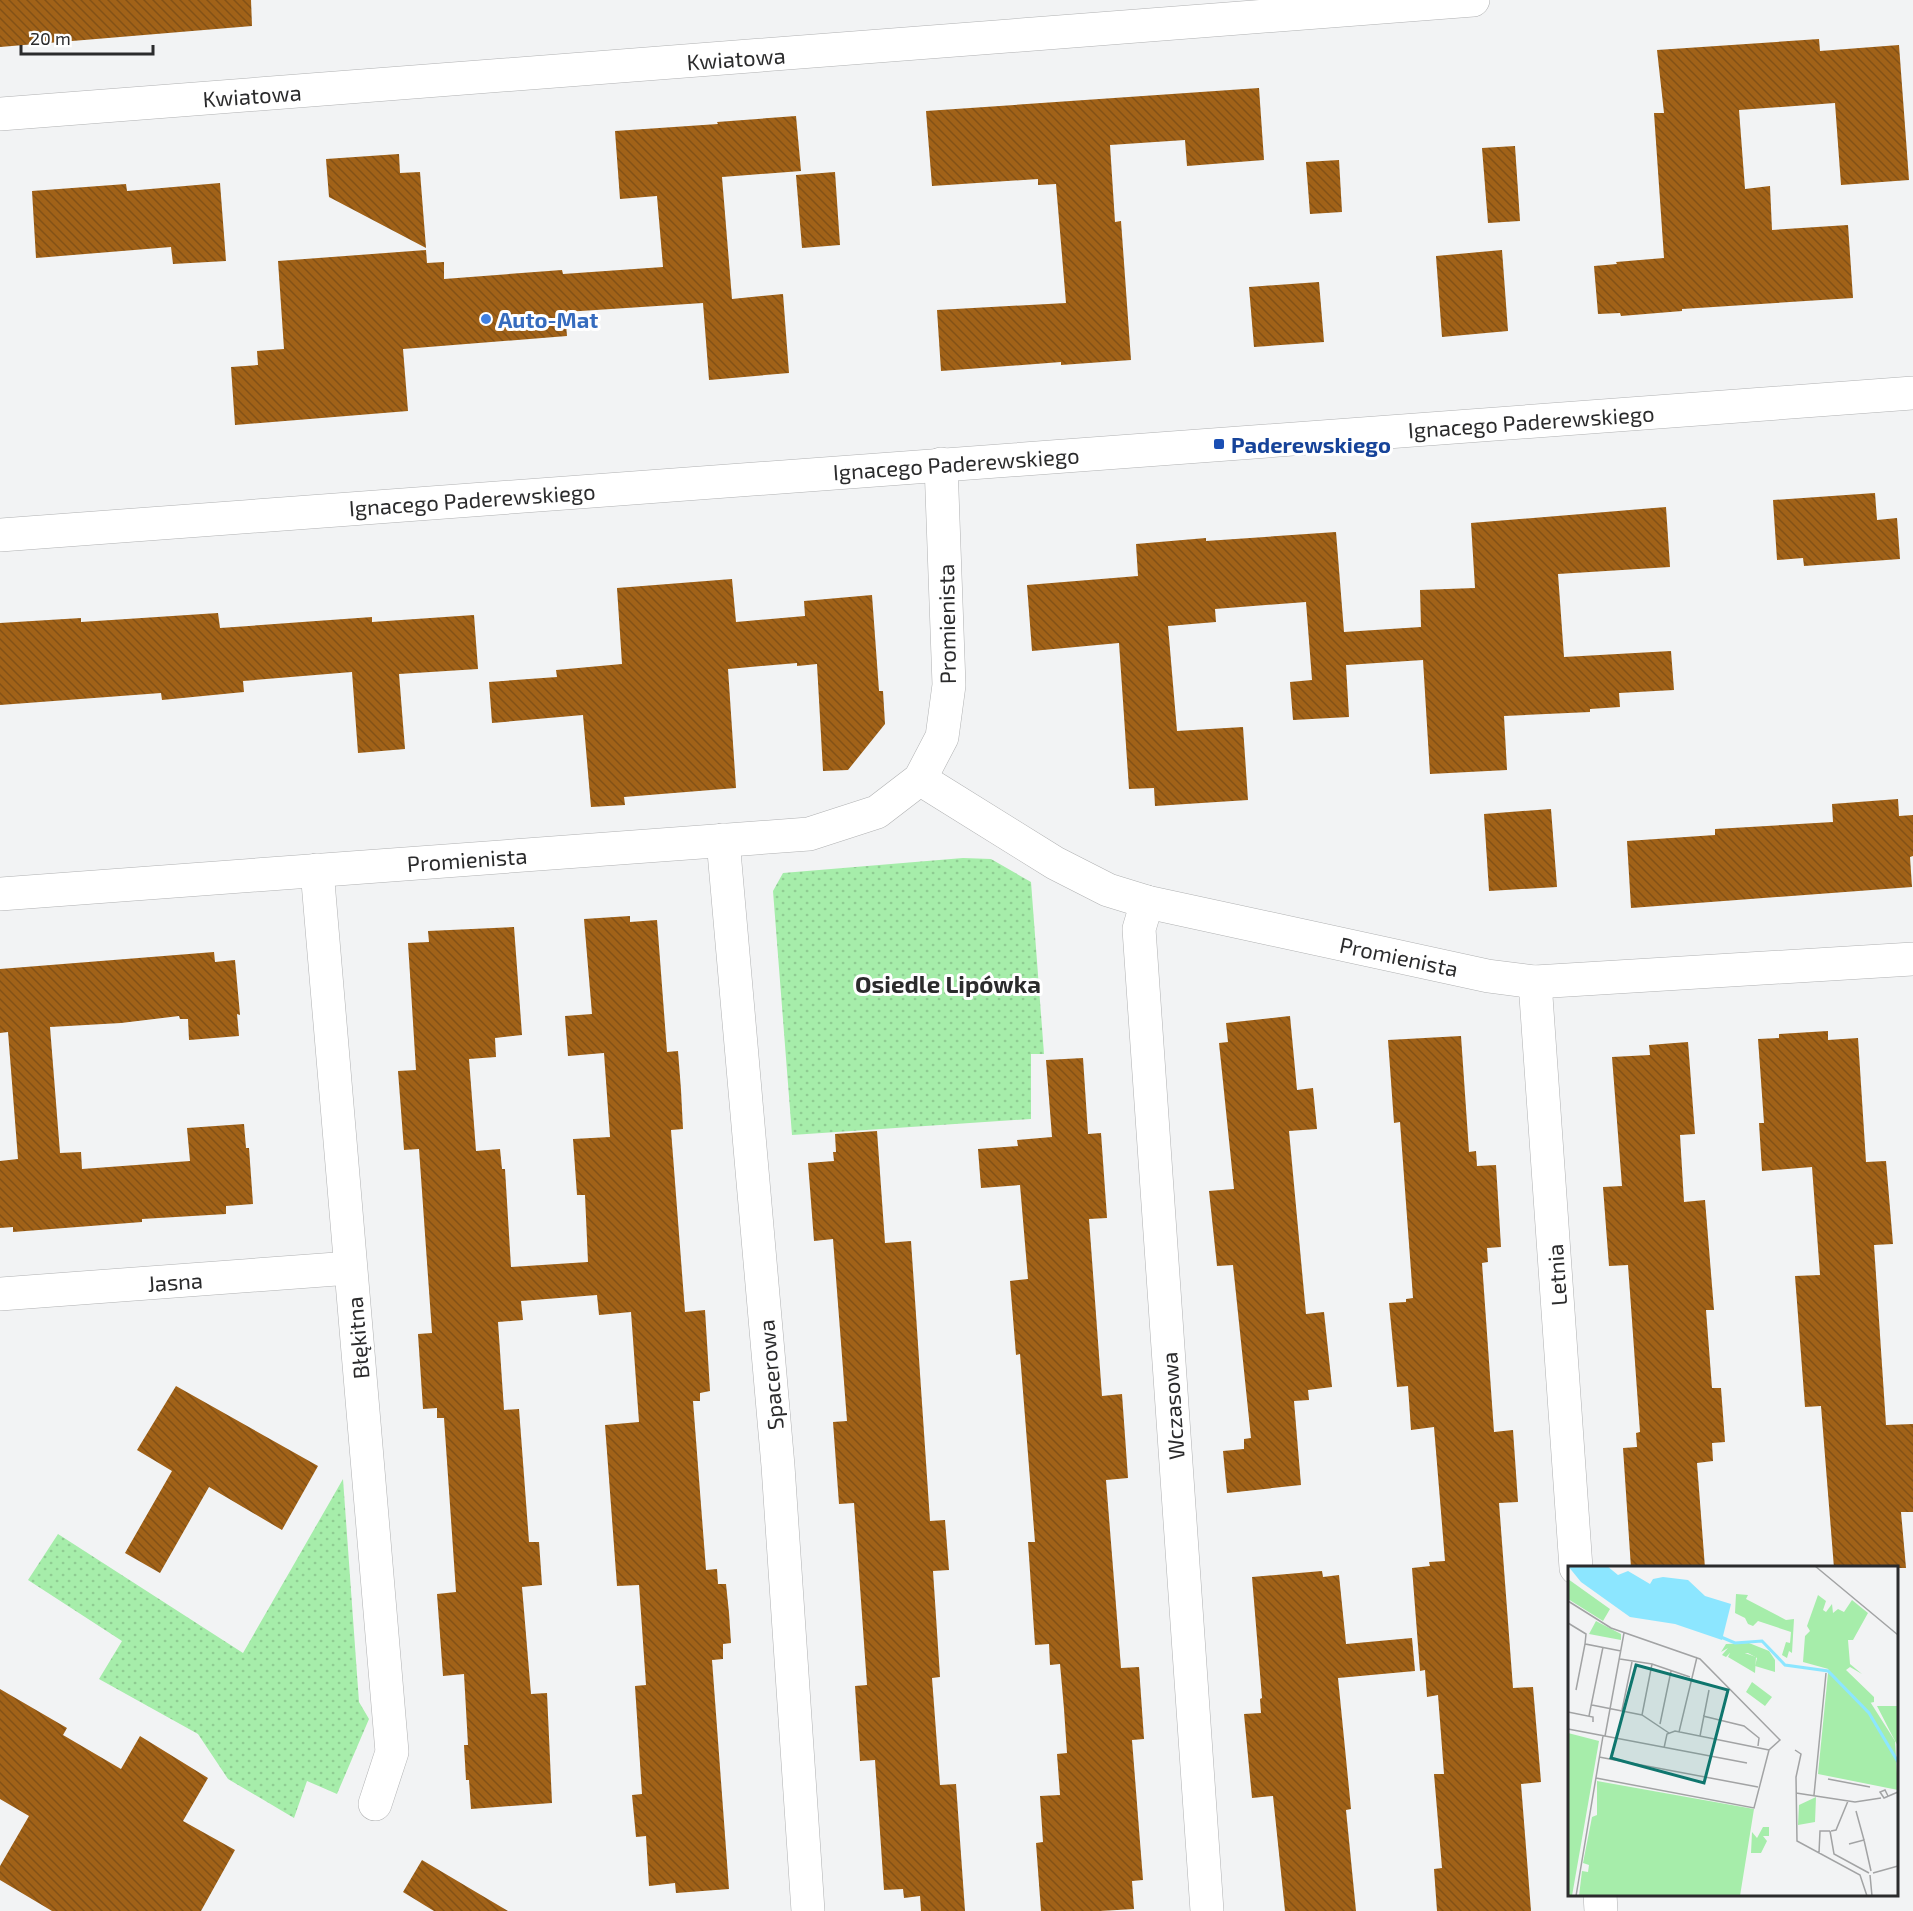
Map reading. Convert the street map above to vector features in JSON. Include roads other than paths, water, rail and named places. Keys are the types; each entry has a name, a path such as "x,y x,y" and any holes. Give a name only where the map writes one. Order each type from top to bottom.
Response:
{"street":[{"name":"Kwiatowa","path":"0,114 1473,0"},
{"name":"Ignacego Paderewskiego","path":"0,535 1913,393"},
{"name":"Promienista","path":"0,894 809,834 877,812 920,779 942,737 949,685 941,464"},
{"name":"Promienista","path":"920,779 1055,863 1108,890 1147,902 1488,976 1535,982 1913,959"},
{"name":"Spacerowa","path":"723,840 778,1466 808,1911"},
{"name":"Błękitna","path":"317,870 392,1752 375,1804"},
{"name":"Wczasowa","path":"1147,902 1139,929 1207,1911"},
{"name":"Letnia","path":"1535,982 1576,1566"},
{"name":"Jasna","path":"0,1294 351,1268"},
{"path":"1600,1896 1601,1911"}],"place":[{"name":"Auto-Mat","path":"486,319"},
{"name":"Paderewskiego","path":"1219,444"}],"district":[{"name":"Osiedle Lipówka","path":"948,983"}]}
